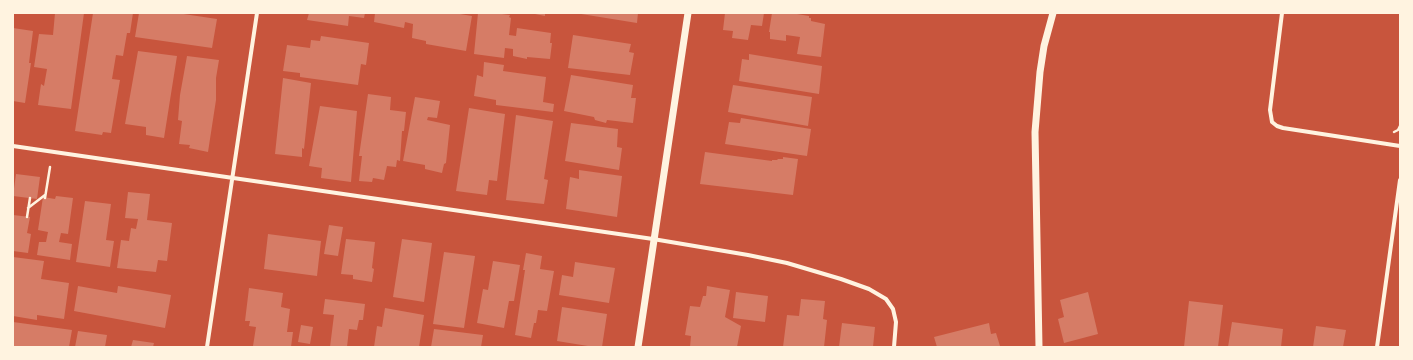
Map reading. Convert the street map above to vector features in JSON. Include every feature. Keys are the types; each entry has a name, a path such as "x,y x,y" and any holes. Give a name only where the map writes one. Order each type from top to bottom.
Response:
{"street":[{"path":"207,347 257,13"},
{"path":"638,347 688,13"},
{"path":"1039,347 1035,132 1040,72 1044,46 1053,13"},
{"path":"1282,13 1270,110 1272,122 1282,128 1400,146"},
{"path":"13,146 653,239 787,263 869,289 886,299 893,309 896,322 894,347"},
{"path":"1377,347 1400,180"}],"path":[{"path":"1393,132 1398,130 1400,126"},
{"path":"28,208 45,196 50,167"},
{"path":"27,217 30,198"}],"building":[{"path":"55,13 84,13 71,109 38,105 41,84 44,86 47,69 34,67 39,34 53,35"},
{"path":"93,13 133,13 130,33 127,33 123,56 116,55 112,79 120,80 111,133 103,132 102,135 75,131"},
{"path":"139,13 177,13 217,19 212,48 135,37"},
{"path":"309,13 365,13 364,18 349,16 348,26 307,20"},
{"path":"375,13 454,13 472,16 466,51 426,44 426,41 412,38 413,24 405,22 404,28 374,22"},
{"path":"478,13 510,15 509,35 516,36 517,28 551,33 550,43 552,43 550,59 527,57 527,59 513,56 513,49 505,48 504,58 474,54"},
{"path":"530,13 545,13 545,16"},
{"path":"575,13 638,13 637,23"},
{"path":"725,13 764,13 762,26 751,25 748,40 732,38 733,31 723,30"},
{"path":"772,13 791,13 809,16 811,21 825,24 821,57 797,54 800,37 786,35 786,41 770,39 769,32"},
{"path":"13,28 33,31 29,63 31,63 25,103 13,101"},
{"path":"573,35 631,44 629,52 634,53 630,75 568,68"},
{"path":"321,36 369,43 366,65 361,64 358,85 300,77 300,73 283,71 287,45 310,48 311,40 320,41"},
{"path":"138,51 177,56 164,138 146,135 146,127 125,124"},
{"path":"749,54 822,66 819,94 739,81 742,59 749,60"},
{"path":"187,56 219,60 216,78 216,100 208,152 189,148 190,145 179,144 182,121 178,120 180,95"},
{"path":"484,62 504,65 503,71 546,77 543,102 554,104 553,112 496,105 496,100 474,96 477,75 483,77"},
{"path":"571,75 633,85 631,98 636,98 633,123 607,120 606,123 595,120 594,117 564,111"},
{"path":"283,78 311,83 302,157 275,154"},
{"path":"733,85 812,97 808,126 728,112"},
{"path":"368,94 391,97 390,110 406,112 404,131 402,131 400,161 397,160 396,167 387,166 384,180 373,178 372,182 359,181 362,156 359,156"},
{"path":"415,97 440,101 437,118 428,117 427,120 450,125 446,163 444,164 442,173 425,169 425,165 403,161"},
{"path":"320,106 357,111 351,182 321,178 322,168 309,166"},
{"path":"469,108 505,114 497,181 489,180 487,195 456,191"},
{"path":"516,115 553,121 544,179 548,180 544,204 506,200"},
{"path":"741,118 811,129 807,156 725,144 729,122 740,123"},
{"path":"571,123 618,129 617,147 622,148 619,170 565,161"},
{"path":"705,152 772,161 783,159 783,157 798,159 793,195 700,184"},
{"path":"579,170 622,176 617,217 566,209 570,177 579,179"},
{"path":"16,174 40,177 37,199 13,196"},
{"path":"128,192 150,194 147,220 172,223 167,261 158,260 156,272 117,268 121,240 129,241 131,228 136,229 138,219 125,218"},
{"path":"56,196 73,198 68,234 61,233 59,242 72,244 70,260 37,255 39,242 46,242 48,232 38,230 43,197 55,199"},
{"path":"85,201 111,204 106,240 114,241 110,267 76,262"},
{"path":"13,215 30,217 27,233 31,234 28,253 13,251"},
{"path":"329,225 343,227 338,256 324,254"},
{"path":"268,234 321,241 317,276 264,269"},
{"path":"346,239 375,242 372,282 353,279 353,275 341,274"},
{"path":"402,239 432,243 424,302 393,297"},
{"path":"444,252 475,256 464,328 433,324"},
{"path":"526,253 542,256 540,269 554,271 547,311 538,310 536,323 534,323 531,338 515,335 525,270 523,270"},
{"path":"13,257 44,261 41,279 69,283 64,319 37,315 37,320 13,316"},
{"path":"493,261 520,265 514,301 509,301 504,328 477,323 483,289 488,290"},
{"path":"575,262 615,268 609,303 559,295 562,275 573,277"},
{"path":"78,286 117,293 118,286 171,295 165,328 74,311"},
{"path":"707,286 730,290 725,317 741,326 737,347 690,347 691,336 685,335 690,306 700,307 703,296 706,296"},
{"path":"249,288 283,293 281,307 290,309 287,332 293,332 291,347 253,346 256,327 249,326 250,321 245,321"},
{"path":"736,292 768,296 765,322 733,318"},
{"path":"1088,292 1098,334 1064,343 1058,319 1064,317 1060,300"},
{"path":"325,299 365,304 363,320 359,320 357,330 349,329 347,347 330,347 334,315 323,314"},
{"path":"801,299 825,301 823,319 827,320 824,347 783,347 787,315 799,316"},
{"path":"1189,301 1223,305 1218,347 1184,347"},
{"path":"562,307 607,314 602,347 557,341"},
{"path":"385,308 424,315 419,347 374,347 377,326 382,327"},
{"path":"13,322 72,330 69,347 13,347"},
{"path":"1232,322 1283,329 1281,347 1228,347"},
{"path":"842,323 875,327 873,347 839,347"},
{"path":"989,323 991,334 996,333 1000,346 937,347 934,337"},
{"path":"301,325 313,327 310,344 298,342"},
{"path":"1316,326 1346,330 1343,347 1313,347"},
{"path":"434,329 483,335 481,347 431,347"},
{"path":"78,331 107,335 105,347 75,347"},
{"path":"133,340 154,343 153,347 131,347"}]}
